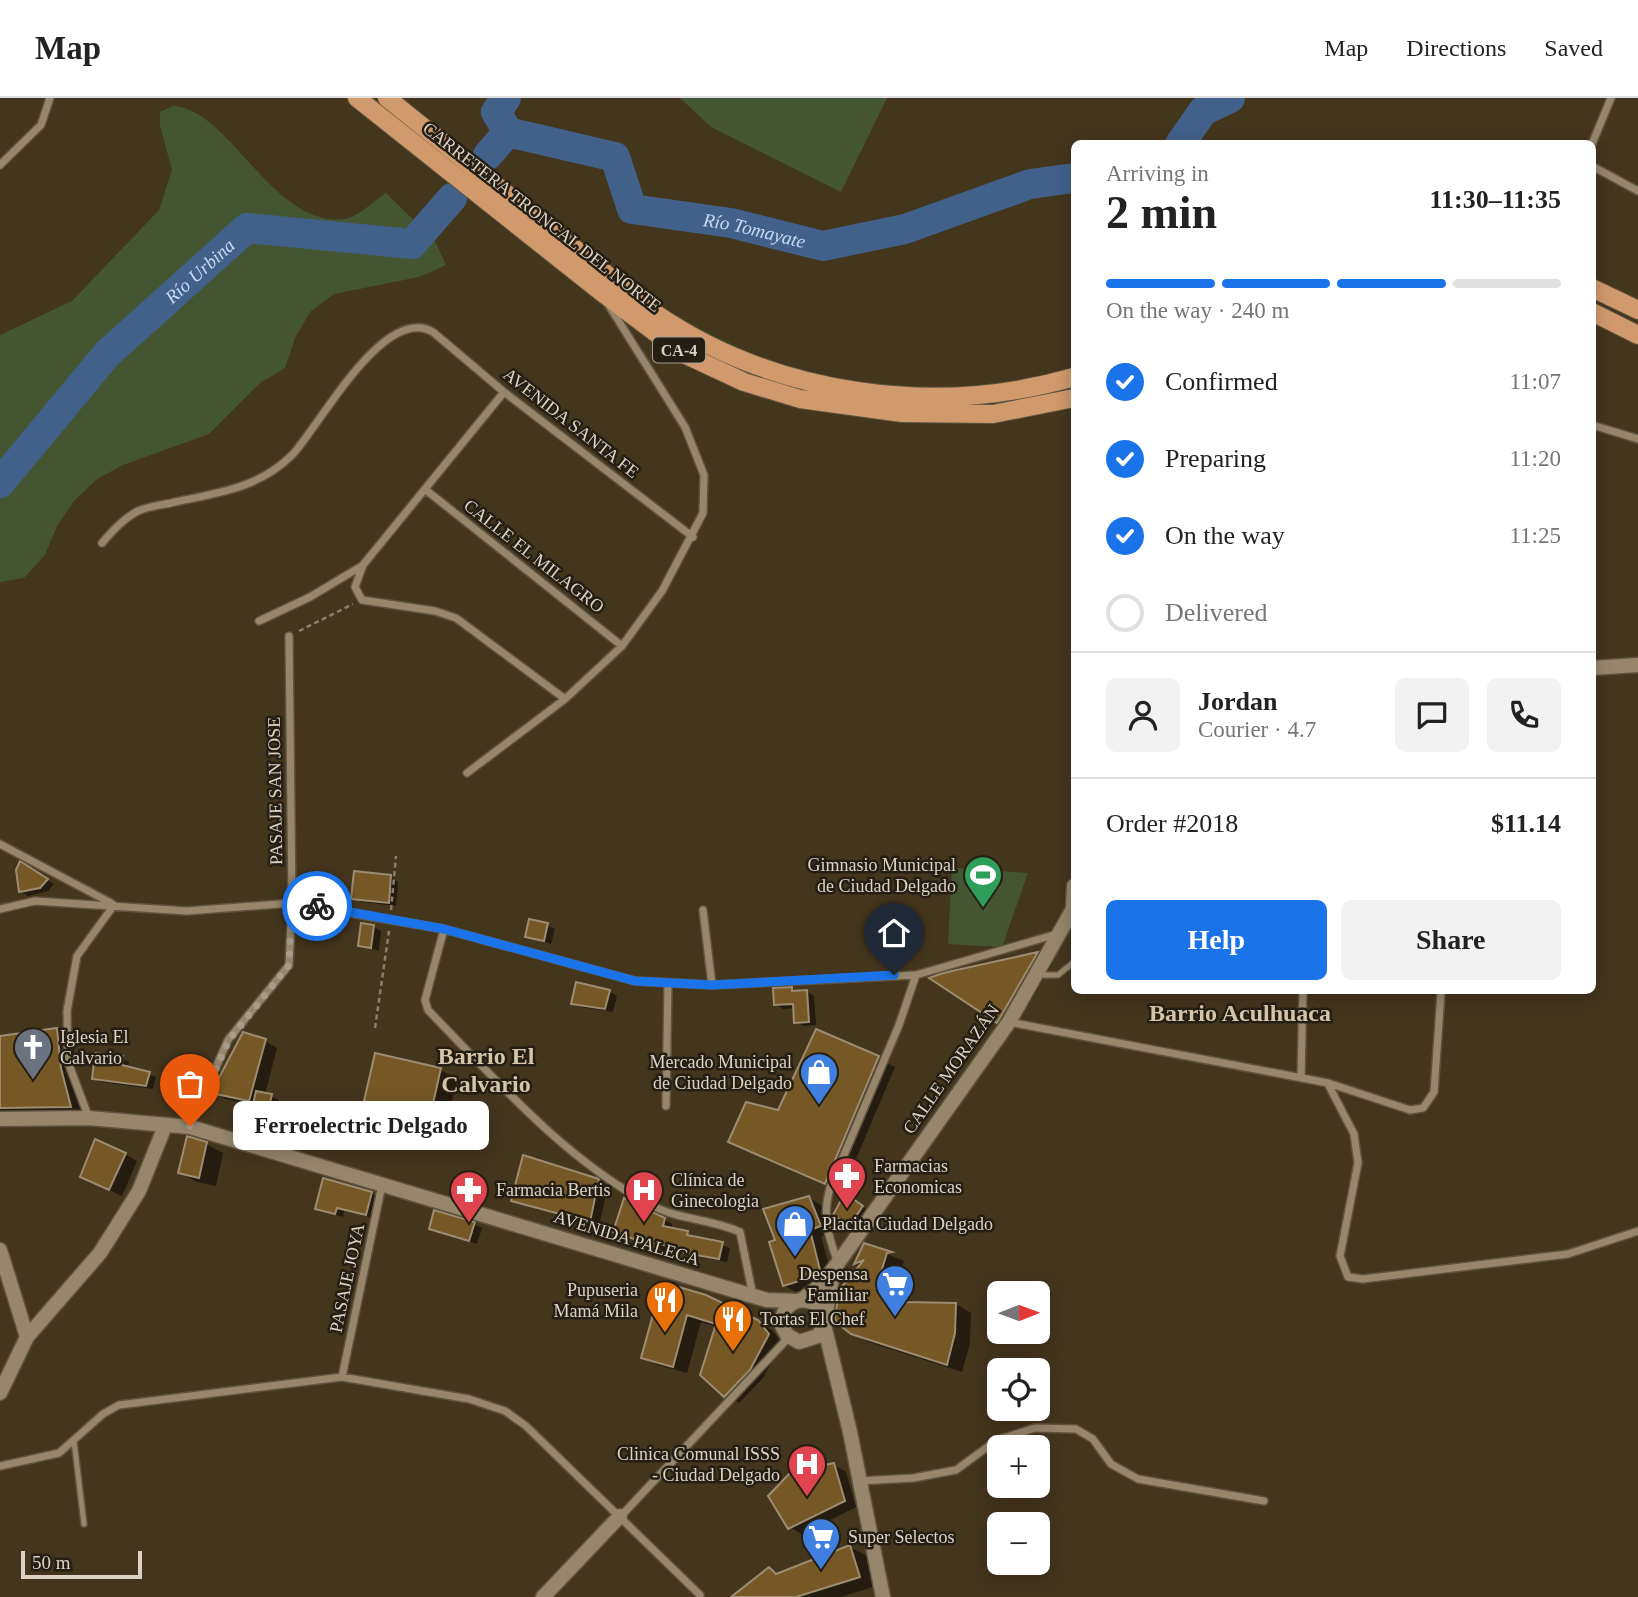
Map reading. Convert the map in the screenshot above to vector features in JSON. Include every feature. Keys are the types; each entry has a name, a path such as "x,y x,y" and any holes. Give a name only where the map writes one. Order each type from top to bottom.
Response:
{"main road":[{"name":"CARRETERA TRONCAL DEL NORTE","path":"357,98 600,292 684,354 744,382 800,399 902,413 971,416 1021,410 1071,399"},
{"name":"CARRETERA TRONCAL DEL NORTE","path":"387,98 656,314 681,331 748,363 829,386 926,397 1012,391 1071,378"},
{"path":"1596,290 1638,310"},
{"path":"1596,314 1638,335"},
{"path":"1596,668 1638,665"},
{"name":"CALLE MORAZÁN","path":"799,1300 821,1285 838,1263 1009,1022 1071,915"},
{"name":"AVENIDA PALECA","path":"0,1119 89,1118 190,1126 753,1296 799,1300"},
{"path":"1,1385 27,1337 100,1253 139,1191 165,1126"},
{"path":"0,1250 27,1337"},
{"name":"CALLE MORAZÁN","path":"824,1322 829,1285 838,1263"},
{"name":"AVENIDA PALECA","path":"753,1296 767,1305 781,1321"},
{"path":"835,1376 823,1356 796,1340 781,1321 785,1309 799,1300 816,1304 824,1322 883,1597"},
{"path":"796,1340 818,1336 824,1322"},
{"path":"543,1597 620,1516"}],"street":[{"path":"0,165 41,125 50,98"},
{"path":"1594,140 1611,98"},
{"path":"1596,168 1638,191"},
{"path":"467,774 565,699 622,646 662,591 693,537 704,506 705,480 683,422 600,292"},
{"name":"AVENIDA SANTA FE","path":"102,543 116,528 141,510 245,486 269,475 304,441 373,350 401,332 423,328 433,332 504,392 693,537"},
{"path":"504,392 363,565 355,583 362,600 435,611 456,618 565,699"},
{"path":"1596,426 1638,439"},
{"name":"CALLE EL MILAGRO","path":"426,490 622,646"},
{"path":"259,621 310,597 363,565"},
{"name":"PASAJE SAN JOSE","path":"190,1126 229,1040 289,965 292,903 289,636"},
{"path":"0,844 114,905"},
{"path":"0,909 34,901 187,911 292,903 444,929 635,981 712,985 916,975 1061,933"},
{"path":"89,1118 68,1062 67,1011 77,956 114,905"},
{"path":"703,910 712,985"},
{"path":"444,929 425,1000 428,1010 522,1105 613,1182 662,1210 740,1232 753,1296"},
{"path":"838,1263 826,1230 824,1210 899,1025 916,975"},
{"path":"666,1106 668,983"},
{"path":"1301,1078 1303,994"},
{"path":"1009,1022 1328,1083 1410,1110 1423,1108 1434,1092 1441,994"},
{"path":"1328,1083 1354,1134 1357,1163 1340,1256 1348,1277 1363,1279 1568,1254 1638,1231"},
{"name":"PASAJE JOYA","path":"342,1377 382,1185"},
{"path":"620,1516 796,1340"},
{"path":"0,1466 59,1453 103,1414 119,1405 342,1377 469,1399 505,1411 526,1426 700,1595"},
{"path":"858,1481 913,1478 956,1470 997,1440 1035,1428 1076,1429 1093,1439 1111,1464 1138,1479 1264,1501"}],"lane":[{"path":"1037,975 1058,975 1071,964"},
{"path":"74,1441 84,1524"}],"path":[{"path":"289,636 362,600"},
{"path":"375,1028 396,856"}],"green space":[{"path":"680,98 887,98 841,192 711,127"},
{"path":"173,106 194,112 214,126 274,188 295,205 319,217 350,218 386,193 435,241 446,265 419,277 334,294 310,312 295,338 285,368 260,383 209,434 123,465 97,479 74,501 57,526 45,555 24,578 0,582 0,335 72,301 159,210 172,170 160,126 160,112"},
{"name":"Gimnasio Municipal de Ciudad Delgado","path":"952,868 1028,873 1002,947 948,944"}],"building":[{"path":"20,861 48,879 40,888 19,892 16,870"},
{"path":"354,871 391,875 389,903 351,899"},
{"path":"529,919 548,923 544,941 525,937"},
{"path":"361,923 374,925 371,948 358,946"},
{"path":"1038,952 997,1023 929,978 943,973"},
{"path":"576,982 610,990 605,1009 571,1004"},
{"path":"792,987 792,991 807,990 809,1022 794,1023 793,1004 774,1005 773,988"},
{"name":"Iglesia El Calvario","path":"57,1028 61,1068 71,1107 0,1108 0,1036"},
{"name":"Mercado Municipal de Ciudad Delgado","path":"816,1029 879,1056 825,1184 728,1142 746,1102 778,1110"},
{"path":"243,1032 266,1039 249,1101 211,1093"},
{"path":"95,1053 123,1056 122,1065 150,1072 146,1086 92,1079"},
{"path":"375,1053 441,1068 430,1117 406,1112 405,1120 383,1115 383,1106 364,1101"},
{"path":"256,1091 272,1094 265,1125 249,1122"},
{"path":"187,1136 207,1142 199,1178 178,1173"},
{"path":"95,1139 126,1153 109,1190 80,1177"},
{"path":"523,1155 599,1179 590,1222 511,1201"},
{"path":"323,1178 372,1192 366,1215 337,1208 335,1214 315,1209"},
{"name":"Farmacias Economicas","path":"845,1193 863,1206 849,1226 833,1215"},
{"path":"809,1196 821,1226 810,1230 820,1270 816,1276 783,1286 769,1242 775,1240 763,1209"},
{"path":"624,1198 665,1218 663,1226 688,1231 687,1235 723,1242 719,1259 684,1253 684,1249 659,1244 658,1248 636,1243 637,1240 613,1232"},
{"path":"434,1210 475,1222 469,1241 429,1229"},
{"name":"Despensa Familiar","path":"864,1243 892,1252 887,1253 876,1288 906,1294 903,1302 956,1303 955,1333 947,1365 851,1334 837,1323 835,1318 839,1290 864,1260 854,1264"},
{"path":"662,1282 706,1295 758,1320 769,1334 750,1370 724,1397 700,1375 716,1324 687,1315 673,1367 641,1358"},
{"name":"Clinica Comunal ISSS - Ciudad Delgado","path":"834,1463 845,1501 788,1529 768,1496 791,1472"},
{"name":"Super Selectos","path":"850,1545 860,1577 796,1597 731,1597 769,1567 776,1574"}],"waterway":[{"path":"506,98 496,112 508,132"},
{"name":"Río Tomayate","path":"1183,140 1203,111 1230,98"},
{"name":"Río Tomayate","path":"508,132 615,157 632,209 731,223 823,246 905,229 1030,184 1071,178"},
{"name":"Río Urbina","path":"488,155 508,132"},
{"name":"Río Urbina","path":"0,483 107,354 247,228 412,244 452,198"}],"way so far":[{"path":"190,1126 229,1040 289,965 292,903 317,906"}],"place":[{"name":"Gimnasio Municipal de Ciudad Delgado","path":"983,909"},
{"name":"Iglesia El Calvario","path":"33,1081"},
{"name":"Mercado Municipal de Ciudad Delgado","path":"819,1106"},
{"name":"Ferroelectric Delgado","path":"190,1126"},
{"name":"Farmacias Economicas","path":"847,1210"},
{"name":"Farmacia Bertis","path":"469,1224"},
{"name":"Clínica de Ginecologia","path":"644,1224"},
{"name":"Placita Ciudad Delgado","path":"795,1258"},
{"name":"Despensa Familiar","path":"895,1318"},
{"name":"Pupuseria Mamá Mila","path":"665,1334"},
{"name":"Tortas El Chef","path":"733,1353"},
{"name":"Clinica Comunal ISSS - Ciudad Delgado","path":"807,1498"},
{"name":"Super Selectos","path":"821,1571"}],"district":[{"name":"Barrio Aculhuaca","path":"1240,1013"},
{"name":"Barrio El Calvario","path":"486,1070"}],"route":[{"path":"317,906 444,929 635,981 712,985 894,975"}]}
